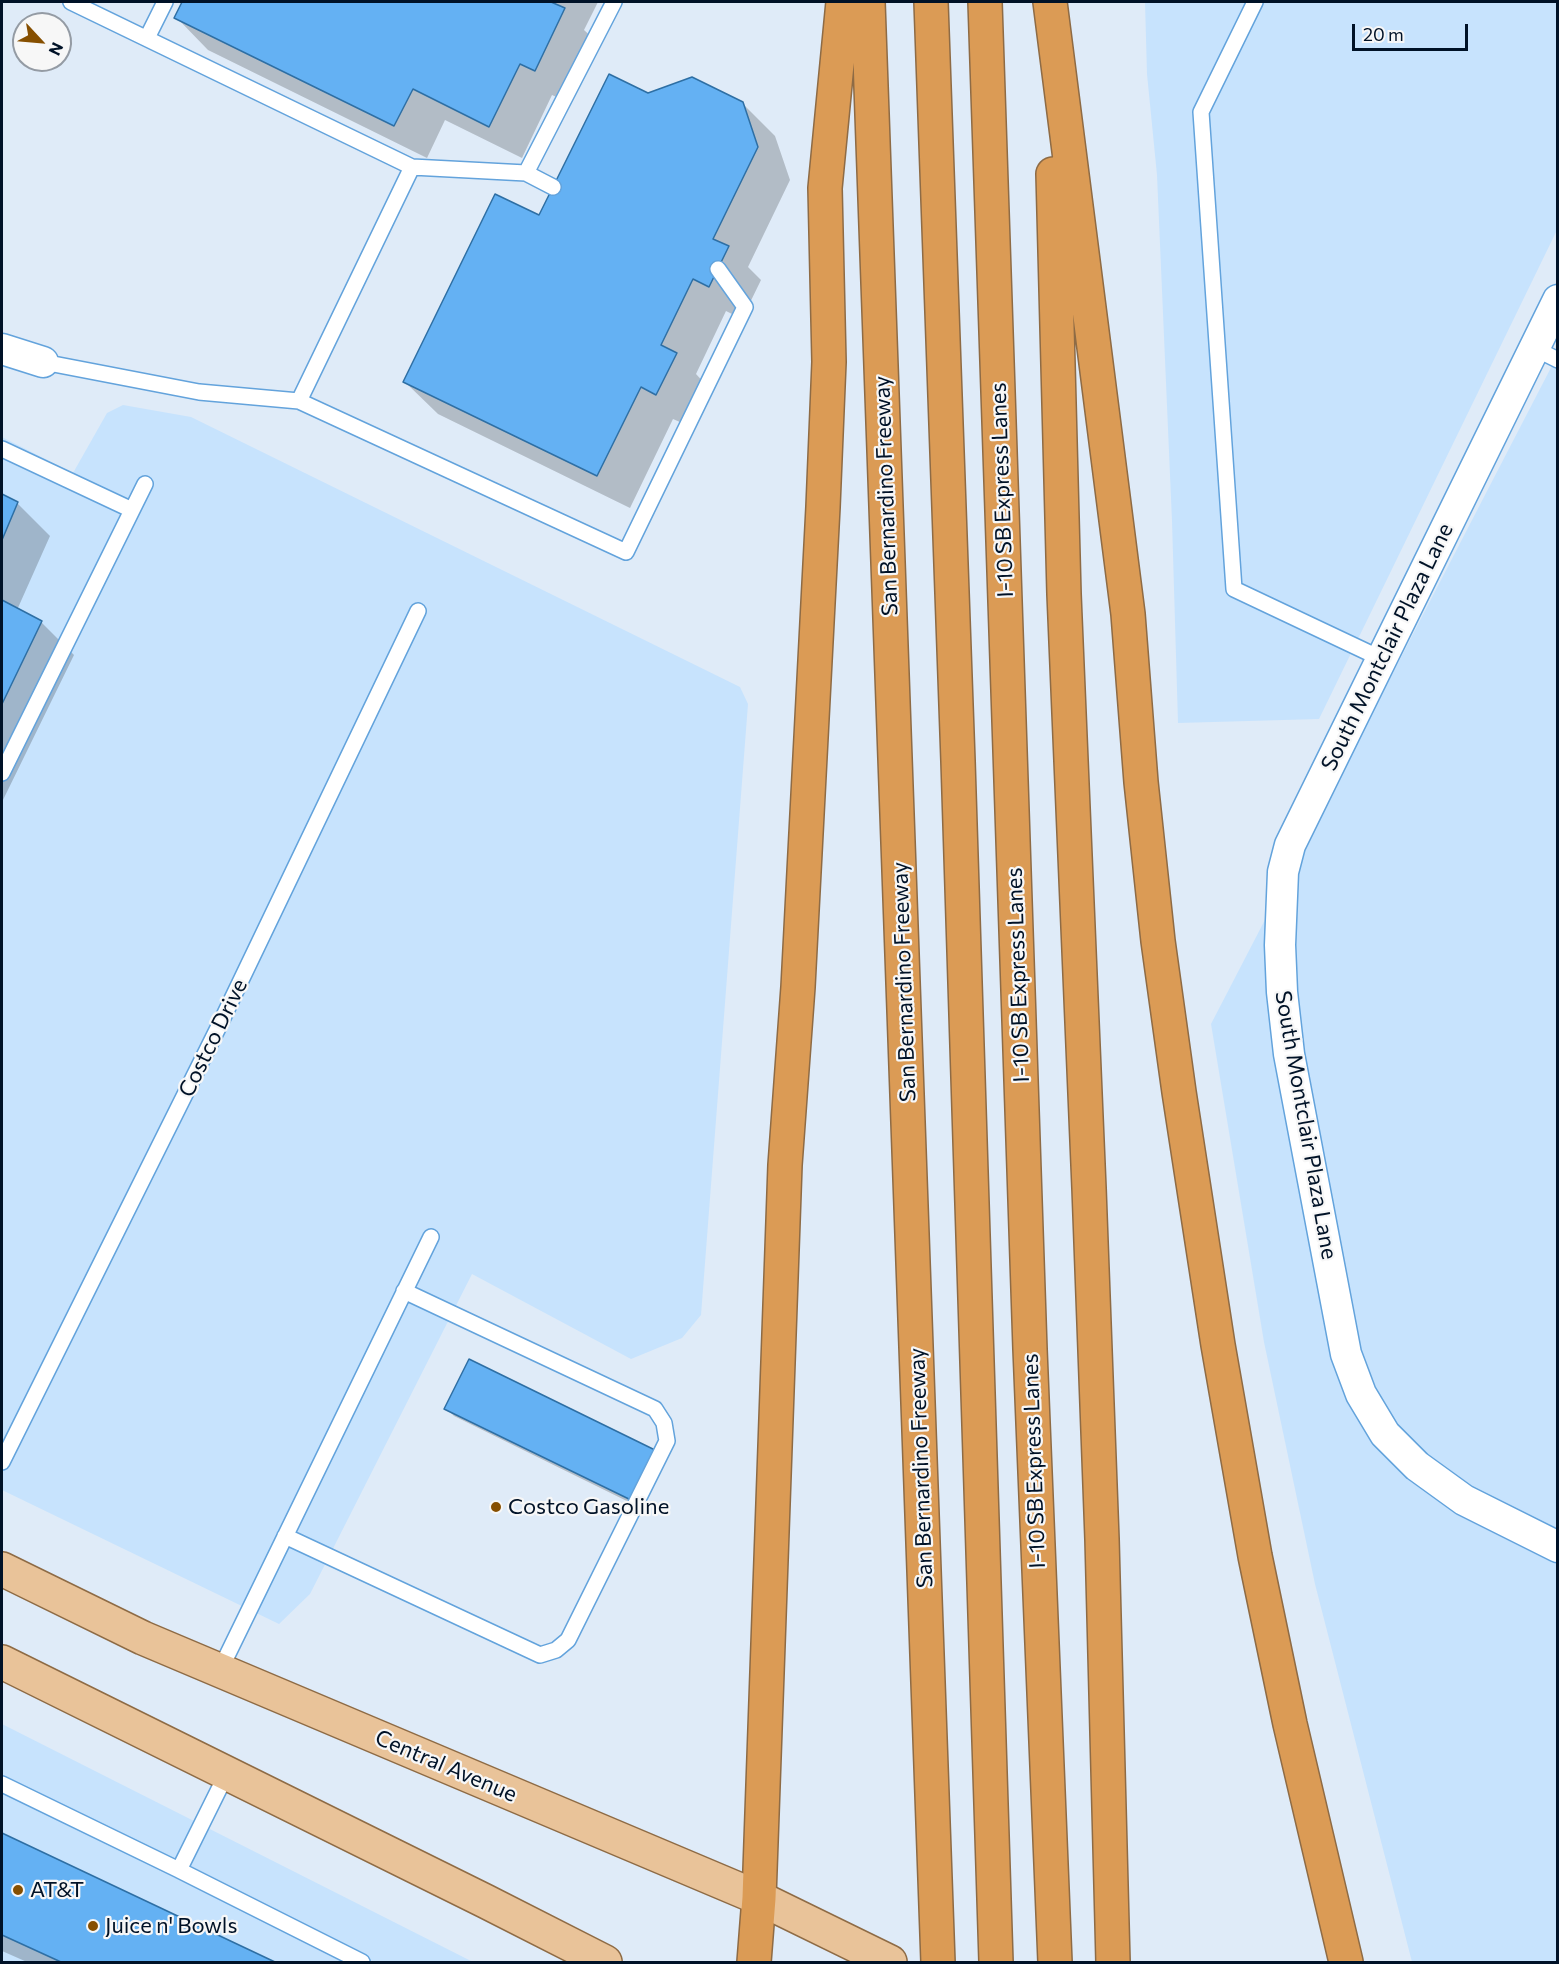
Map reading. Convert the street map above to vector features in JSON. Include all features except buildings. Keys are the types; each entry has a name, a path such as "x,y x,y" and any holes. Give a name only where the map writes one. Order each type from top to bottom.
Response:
{"highway":[{"path":"754,1962 759,1898 785,1166 798,987 829,362 825,188 843,2"},
{"name":"San Bernardino Freeway","path":"868,2 938,1962"},
{"path":"931,2 958,749 996,1962"},
{"name":"I-10 SB Express Lanes","path":"985,2 1030,1349 1055,1956"},
{"path":"1050,2 1064,594 1093,1282 1113,1962"},
{"path":"1050,2 1128,614 1141,782 1158,941 1179,1092 1218,1345 1255,1556 1290,1724 1346,1962"}],"main road":[{"name":"Central Avenue","path":"2,1569 143,1638 759,1898 890,1962"},
{"path":"2,1662 605,1962"}],"street":[{"name":"South Montclair Plaza Lane","path":"1557,300 1546,354 1382,659 1290,846 1283,872 1280,921 1282,992 1289,1054 1346,1354 1361,1394 1385,1434 1417,1466 1464,1500 1557,1547"},
{"path":"2,349 43,362"}],"lane":[{"path":"71,2 412,167 526,173 553,187"},
{"path":"147,38 165,2"},
{"path":"526,173 614,2"},
{"path":"1255,2 1201,112 1234,589 1382,659"},
{"path":"299,401 412,167"},
{"path":"43,362 199,392 299,401 626,552 745,307 718,269"},
{"path":"2,449 132,510"},
{"path":"2,773 145,484"},
{"name":"Costco Drive","path":"2,1462 230,1005 418,611"},
{"path":"220,1670 431,1237"},
{"path":"285,1536 540,1655 556,1650 568,1640 667,1441 664,1423 655,1409 404,1291"},
{"path":"178,1870 227,1773"},
{"path":"2,1784 362,1962"}],"shaded area":[{"path":"1145,2 1557,2 1557,230 1319,719 1178,723 1157,175 1147,74"},
{"path":"1557,356 1557,1962 1412,1962 1315,1584 1264,1342 1211,1024"},
{"path":"123,405 191,417 740,687 748,704 701,1315 682,1338 631,1359 472,1274 310,1594 279,1624 2,1490 2,437 73,473 107,413"},
{"path":"2,1724 473,1962 2,1962"}],"place":[{"name":"Costco Gasoline","path":"496,1507"},
{"name":"AT&T","path":"18,1890"},
{"name":"Juice n' Bowls","path":"93,1926"}]}
